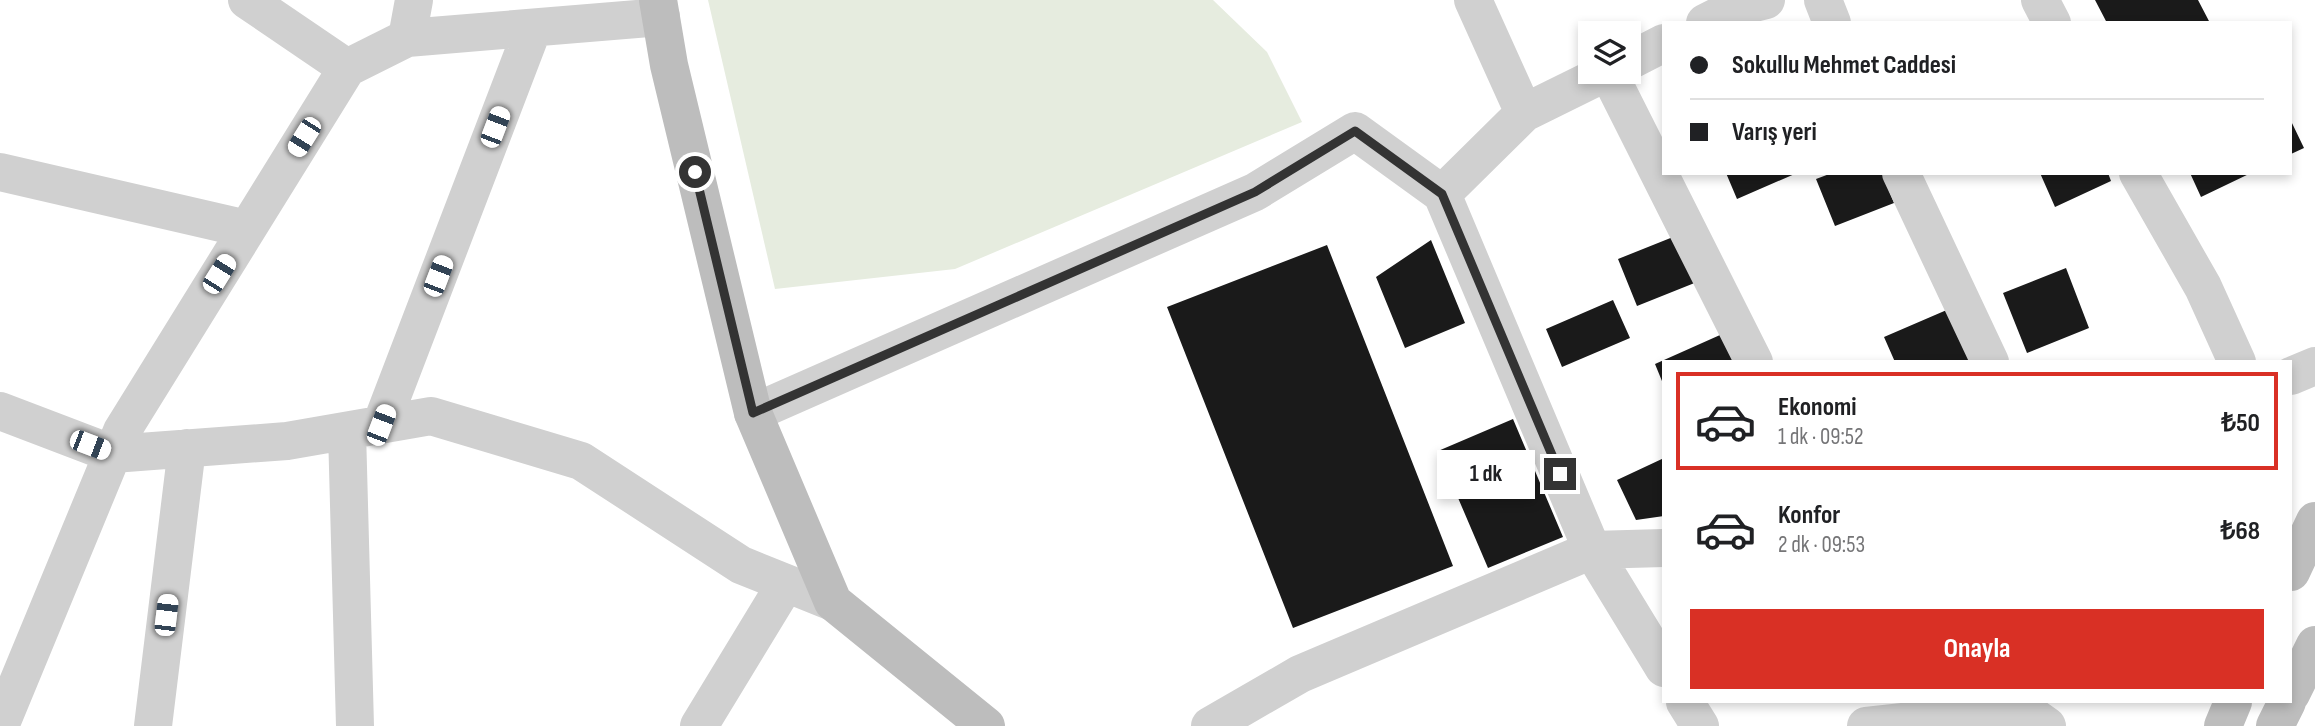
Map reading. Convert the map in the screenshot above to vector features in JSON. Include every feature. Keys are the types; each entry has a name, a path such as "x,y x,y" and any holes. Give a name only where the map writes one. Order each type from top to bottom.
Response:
{"street":[{"path":"247,0 347,68"},
{"path":"407,38 414,0"},
{"path":"1473,0 1524,113"},
{"path":"1824,0 1831,21"},
{"path":"2039,0 2051,21"},
{"path":"0,726 122,431 347,68 407,38 533,28 659,8 668,65 753,413 833,602"},
{"path":"355,726 364,428 533,28"},
{"path":"1641,55 1662,44"},
{"path":"1442,194 1524,113 1583,84"},
{"path":"1613,84 1753,360"},
{"path":"753,413 1255,192 1355,131 1442,194 1592,550 1662,665"},
{"path":"0,172 247,229"},
{"path":"1903,175 1989,360"},
{"path":"2139,175 2203,287 2236,360"},
{"path":"2292,376 2315,366"},
{"path":"0,411 113,454 287,441 431,416 581,461 741,565 833,602 986,726"},
{"path":"153,726 187,448"},
{"path":"2292,570 2315,521"},
{"path":"1210,726 1300,674 1592,550 1662,548"},
{"path":"699,726 786,583"},
{"path":"2292,692 2315,645"},
{"path":"1686,703 1700,726"},
{"path":"2223,726 2233,703"},
{"path":"2274,726 2286,703"},
{"path":"1862,717 2023,709 2047,726"}],"shaded area":[{"path":"708,0 1213,0 1267,52 1302,122 955,269 775,289"}],"building":[{"path":"2095,0 2198,0 2209,21 2106,21"},
{"path":"2292,123 2304,148 2292,154"},
{"path":"1727,175 1792,175 1737,199"},
{"path":"1827,175 1883,175 1894,203 1835,226 1816,179"},
{"path":"2041,175 2109,175 2111,181 2055,207"},
{"path":"2191,175 2247,175 2201,197"},
{"path":"1678,235 1697,282 1637,306 1618,259"},
{"path":"1431,240 1465,323 1405,348 1376,277"},
{"path":"1327,245 1453,566 1293,628 1167,307"},
{"path":"2066,268 2089,328 2027,353 2003,293"},
{"path":"1613,300 1630,338 1562,367 1546,329"},
{"path":"1949,309 1971,360 1894,360 1884,337"},
{"path":"1729,331 1742,360 1664,360"},
{"path":"1662,361 1662,381 1655,364"},
{"path":"1513,419 1563,537 1488,568 1438,451"},
{"path":"1662,459 1662,516 1636,520 1617,480"}],"route":[{"path":"695,172 753,413 1255,192 1355,131 1442,194 1560,474"}]}
